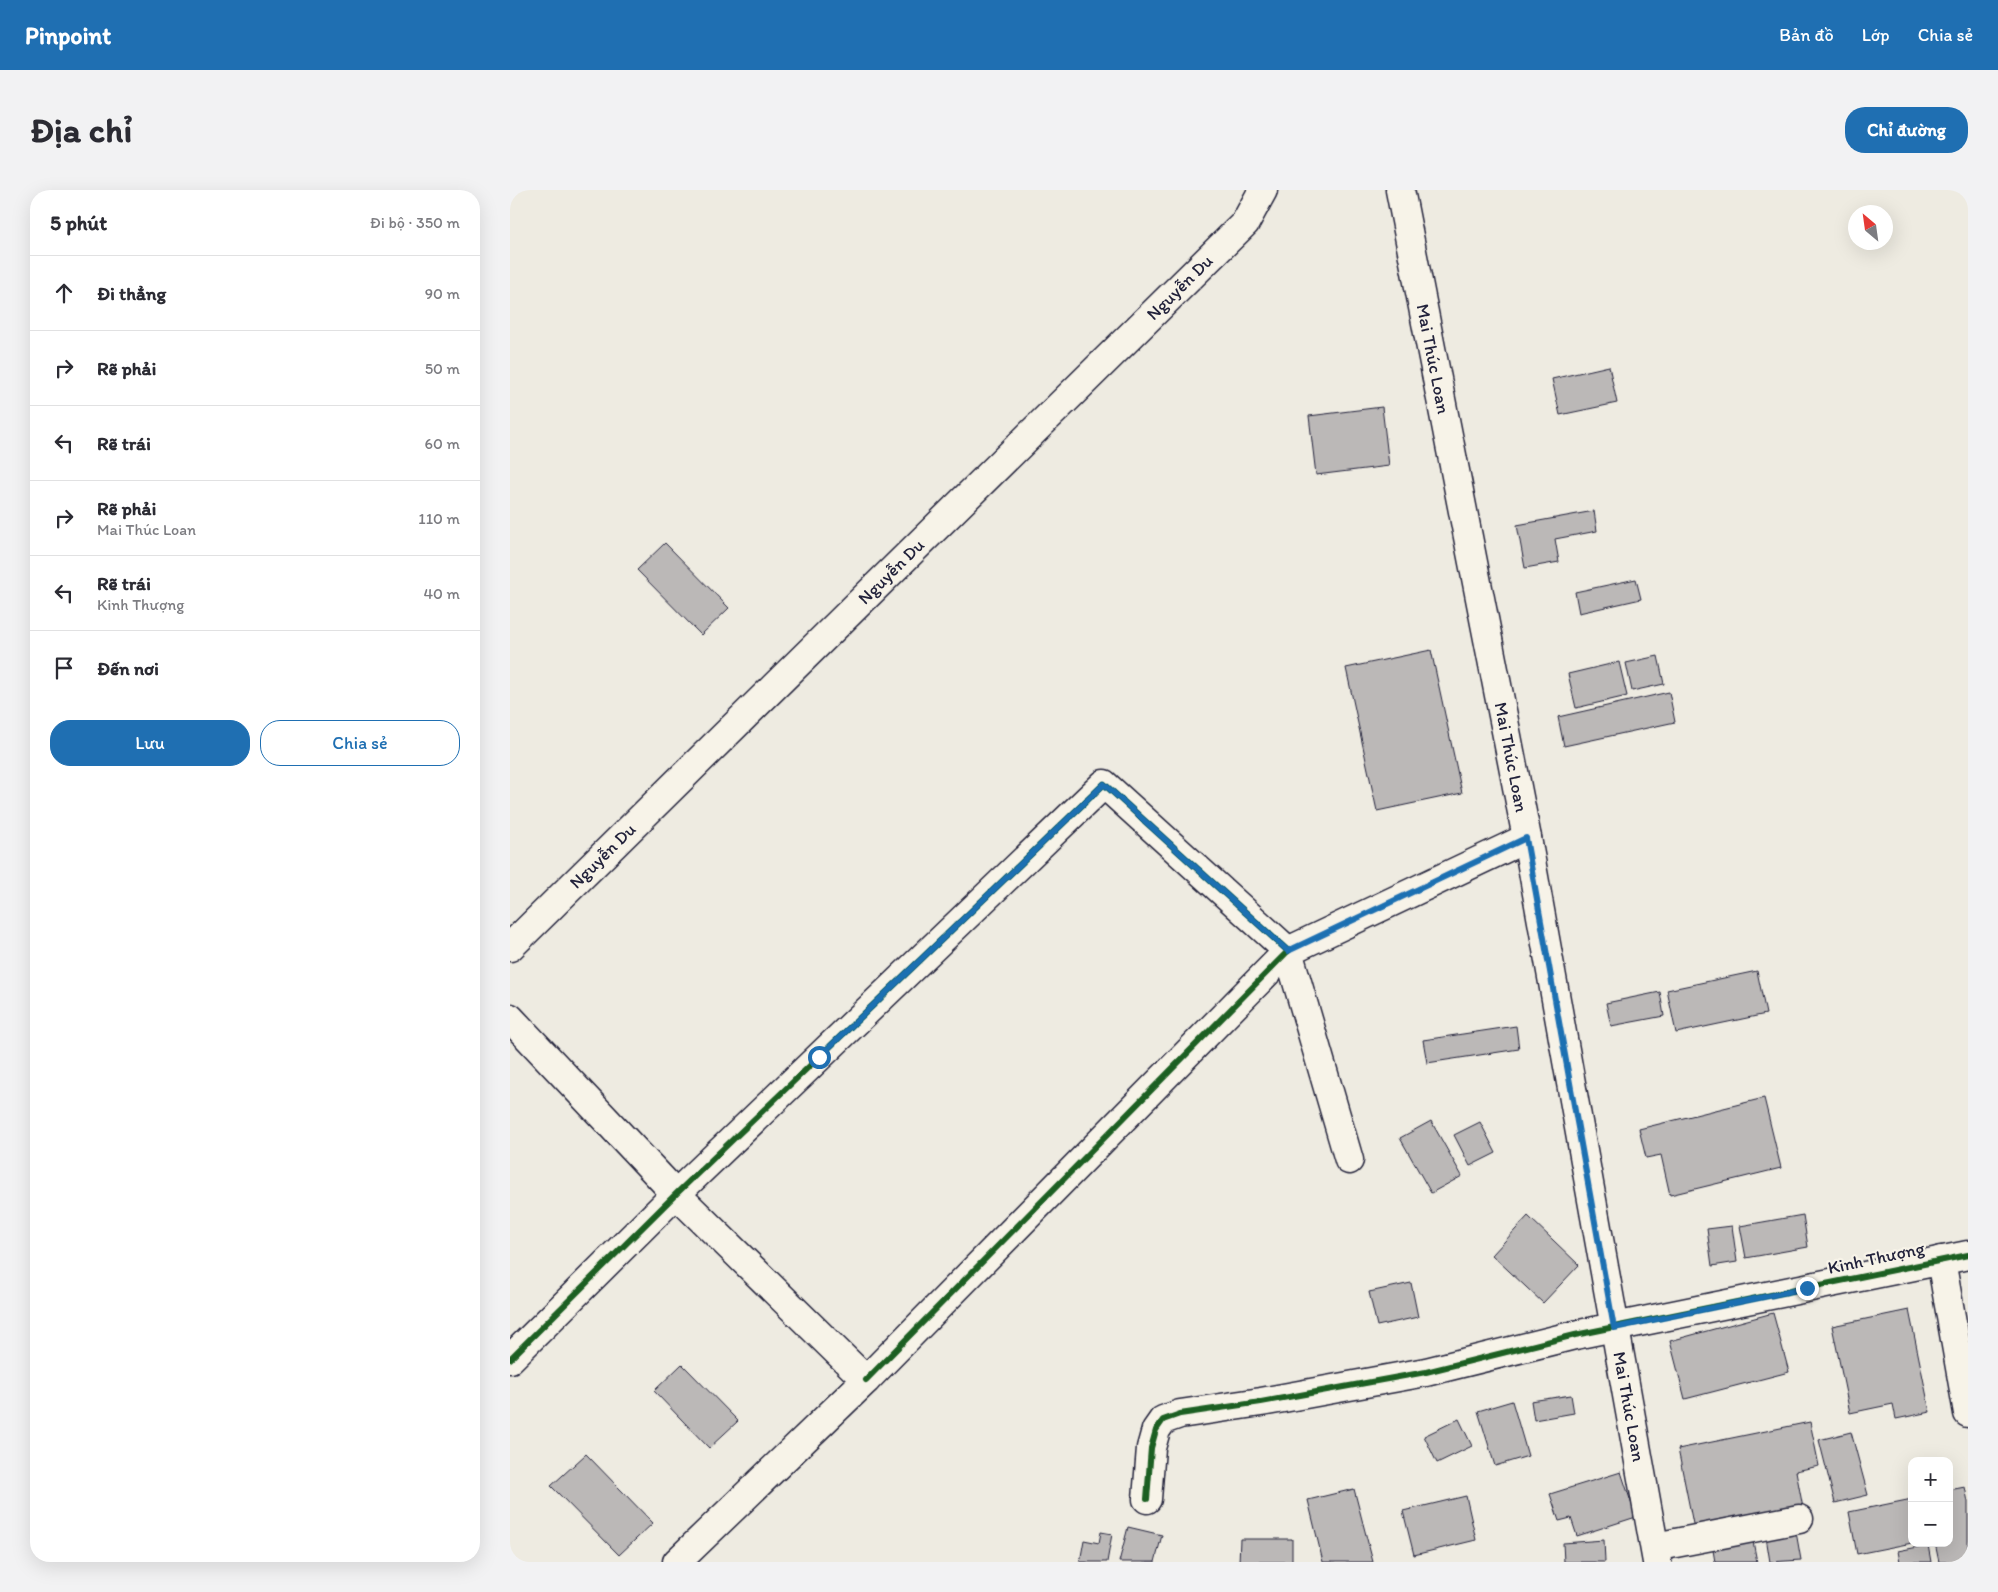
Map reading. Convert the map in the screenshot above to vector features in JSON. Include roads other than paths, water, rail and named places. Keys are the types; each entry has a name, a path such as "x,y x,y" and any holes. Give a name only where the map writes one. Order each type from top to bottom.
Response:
{"street":[{"name":"Nguyễn Du","path":"510,947 1245,223 1263,190"},
{"name":"Mai Thúc Loan","path":"1400,190 1526,838 1656,1555"},
{"path":"510,1359 676,1194 1104,784 1288,951 1349,1160"},
{"path":"677,1562 866,1380 1288,951 1526,838"},
{"path":"510,1018 676,1194 866,1380"},
{"name":"Kinh Thượng","path":"1147,1499 1151,1448 1156,1430 1163,1420 1180,1414 1261,1402 1426,1372 1483,1360 1575,1335 1968,1255"},
{"path":"1941,1260 1968,1413"},
{"path":"1656,1555 1800,1519"}]}
